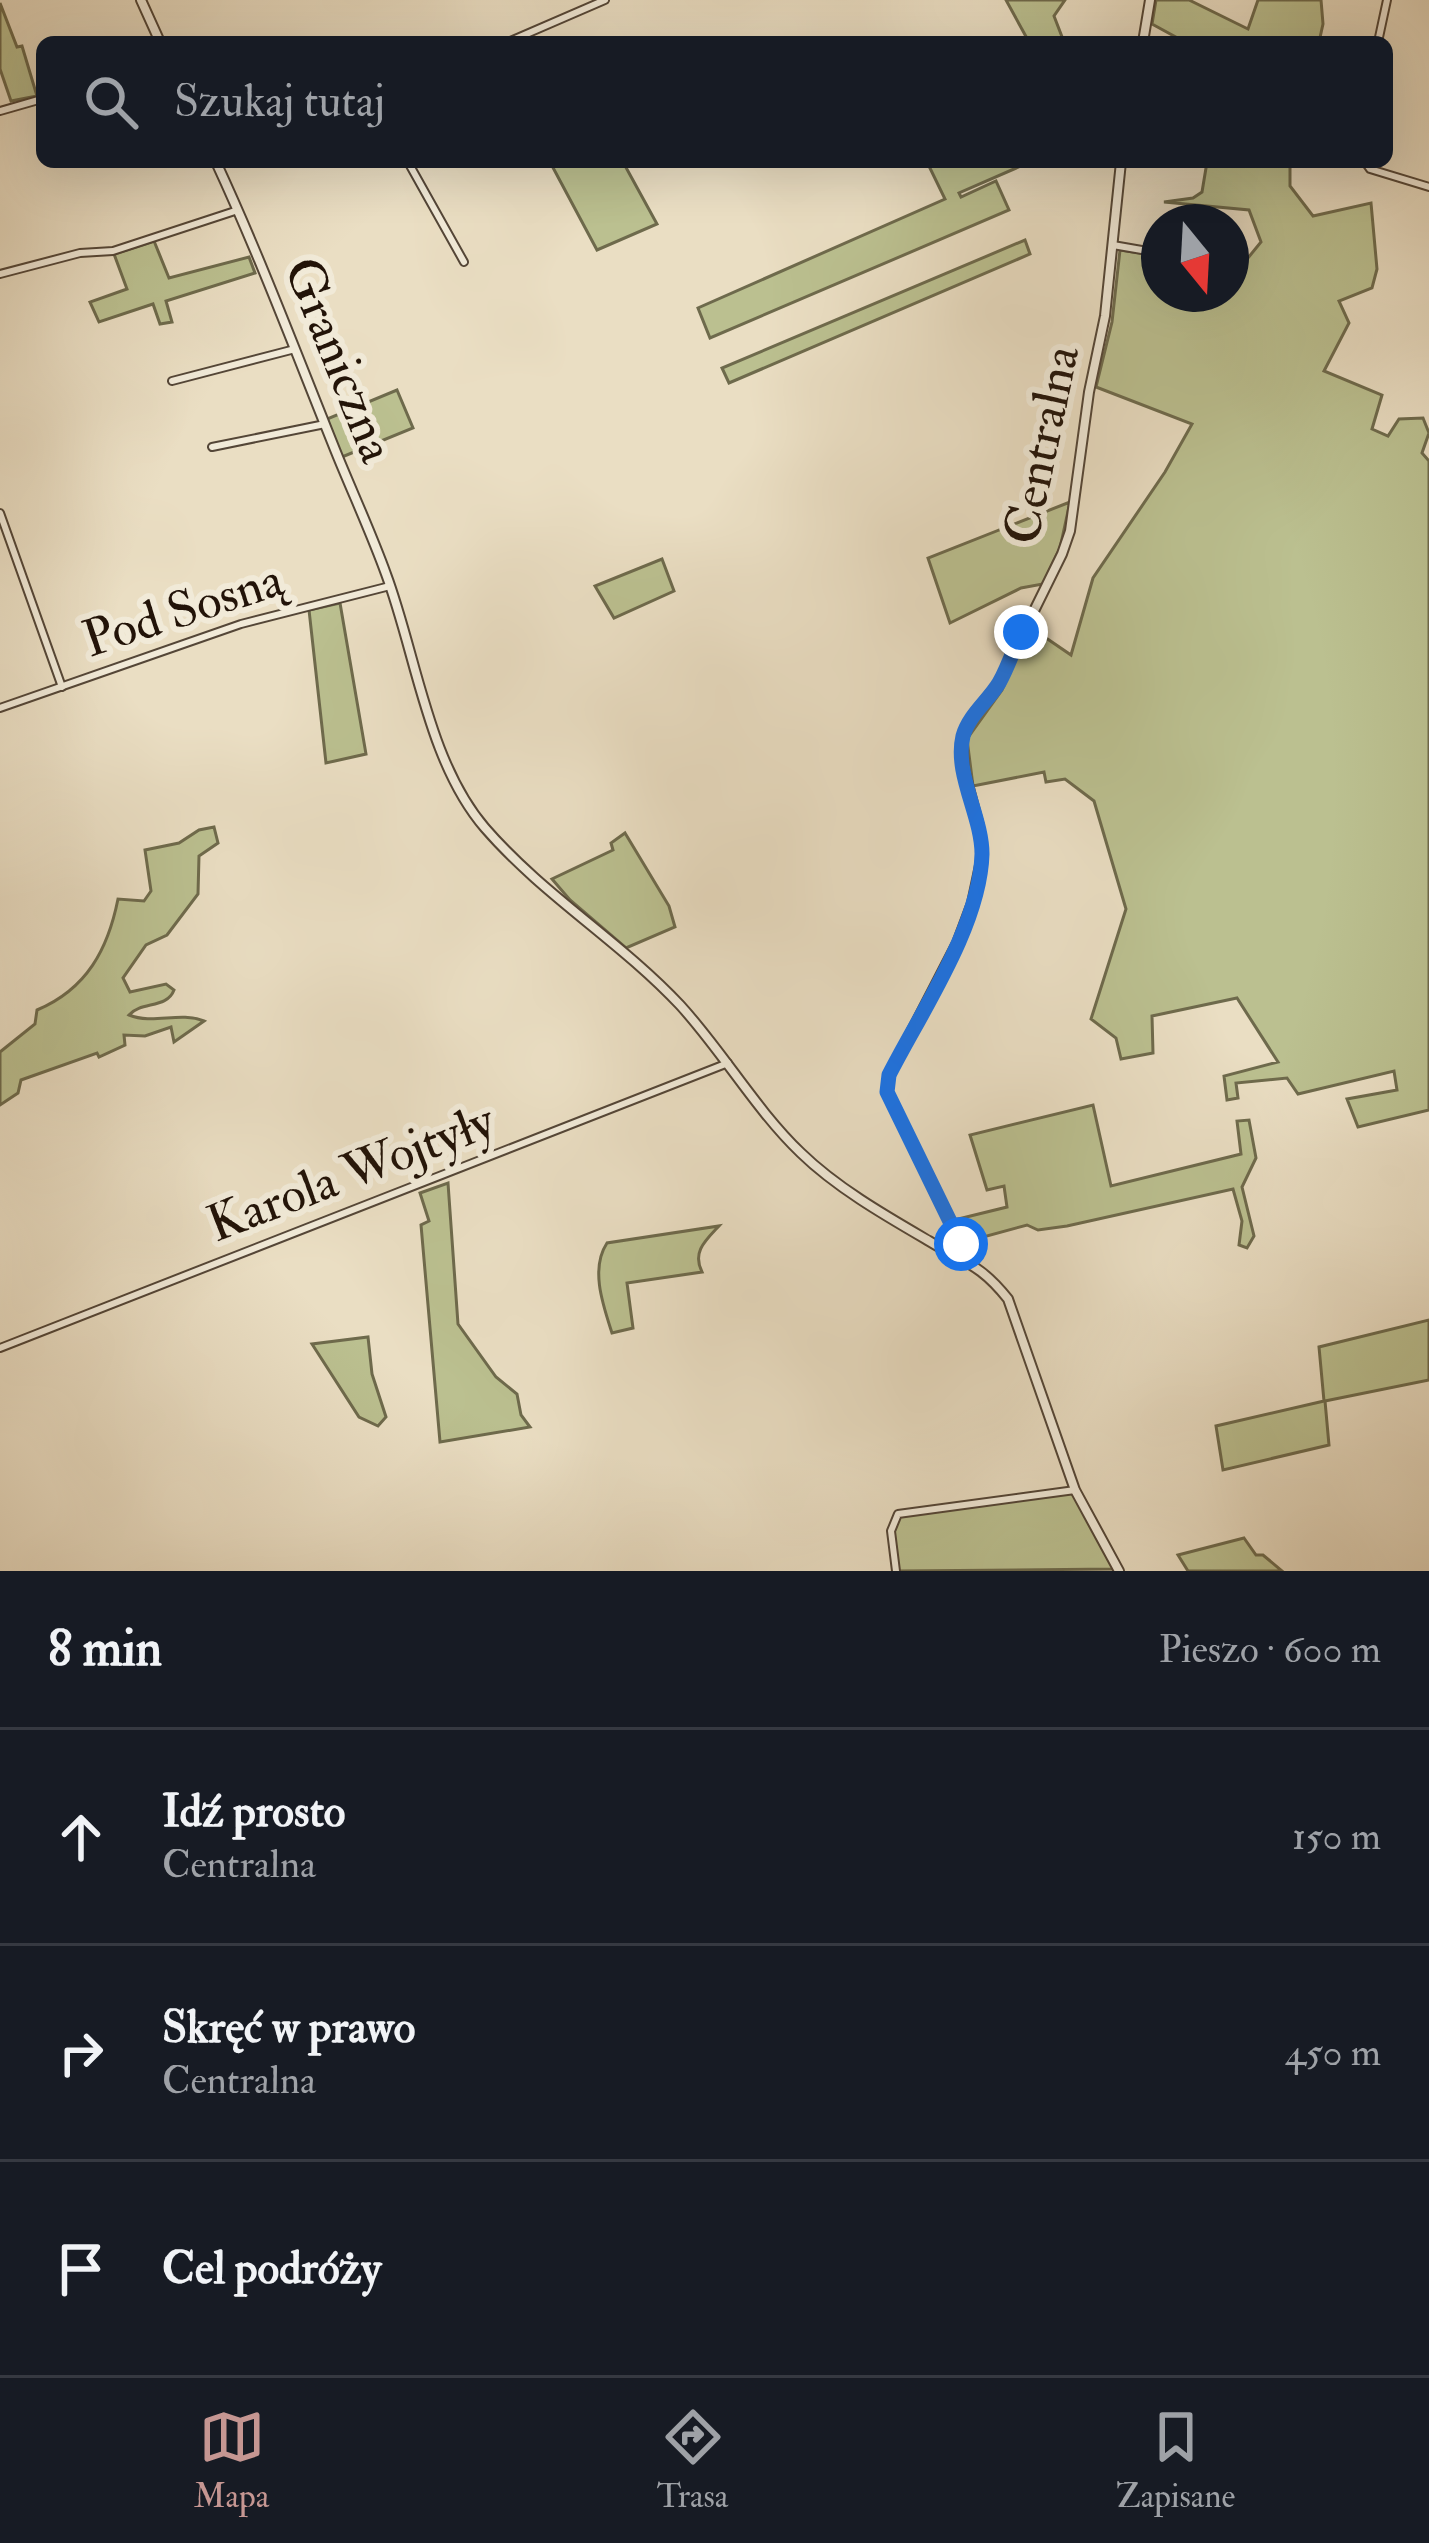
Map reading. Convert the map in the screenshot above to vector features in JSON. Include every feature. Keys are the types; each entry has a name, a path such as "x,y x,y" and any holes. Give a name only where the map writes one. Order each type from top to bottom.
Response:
{"street":[{"path":"141,0 157,36"},
{"path":"522,36 605,0"},
{"path":"1144,36 1150,0"},
{"path":"1379,36 1387,0"},
{"path":"0,111 36,101"},
{"name":"Graniczna","path":"219,168 390,586 420,688 468,805 577,916 650,976 800,1153 867,1201 960,1257"},
{"path":"411,168 464,262"},
{"name":"Centralna","path":"960,1257 961,1244 887,1092 889,1075 972,904 982,856 962,738 975,712 998,684 1070,531 1089,392 1106,316 1120,168"},
{"path":"1369,168 1429,187"},
{"path":"0,274 80,253 113,251 238,210"},
{"path":"1113,245 1141,250"},
{"path":"172,380 296,349"},
{"path":"212,447 325,424"},
{"path":"0,513 62,687"},
{"name":"Pod Sosną","path":"0,708 241,624 390,586"},
{"name":"Karola Wojtyły","path":"0,1348 728,1064"},
{"path":"960,1257 968,1259 1008,1299 1075,1490 1119,1571"},
{"path":"896,1571 891,1531 898,1514 1075,1490"}],"green space":[{"path":"1006,0 1065,0 1054,16 1062,36 1026,36"},
{"path":"1156,0 1189,0 1248,29 1258,0 1321,0 1323,24 1320,36 1174,36 1152,24"},
{"path":"0,3 17,47 22,46 36,96 11,101 0,69"},
{"path":"553,168 626,168 657,224 597,250"},
{"path":"930,168 1016,168 959,193 961,197 996,181 1009,210 710,338 698,308 945,199"},
{"path":"1206,168 1290,168 1290,186 1313,216 1371,203 1377,269 1372,288 1339,301 1349,323 1324,371 1382,395 1372,429 1388,436 1399,419 1423,418 1429,433 1422,453 1429,461 1429,1110 1358,1127 1347,1099 1397,1090 1394,1071 1298,1094 1287,1078 1236,1083 1238,1098 1227,1100 1224,1076 1278,1062 1237,998 1152,1016 1153,1053 1121,1059 1116,1038 1091,1019 1126,909 1094,801 1065,779 1046,782 1044,772 973,786 967,739 1002,690 1030,627 1071,655 1093,578 1192,424 1096,387 1112,322 1120,250 1141,253 1141,312 1249,312 1249,257 1261,242 1249,204 1164,202 1202,192"},
{"path":"1025,240 1030,254 729,383 722,368"},
{"path":"154,241 169,278 249,257 255,273 166,301 172,322 160,324 153,304 99,322 90,302 127,289 114,254"},
{"path":"397,390 413,428 342,457 327,419"},
{"path":"1070,502 1060,548 1043,584 1021,588 950,623 928,558"},
{"path":"662,559 674,591 614,618 595,586"},
{"path":"340,603 366,754 326,763 309,610"},
{"path":"214,827 218,843 199,856 198,894 167,935 146,945 123,978 130,992 166,984 174,990 166,1000 129,1015 204,1021 174,1042 171,1027 145,1036 124,1035 125,1045 99,1057 97,1053 21,1080 18,1093 0,1105 0,1052 35,1024 37,1010 82,979 101,951 118,899 144,901 151,891 145,850 179,843"},
{"path":"625,833 669,906 675,927 626,948 552,879 613,850 611,843"},
{"path":"1093,1105 1111,1186 1241,1154 1237,1121 1249,1120 1256,1158 1242,1187 1254,1236 1247,1248 1239,1245 1242,1221 1233,1189 1067,1226 1038,1230 1027,1225 965,1242 954,1220 1007,1207 1004,1186 987,1190 970,1135"},
{"path":"448,1183 458,1324 496,1377 517,1394 521,1415 530,1427 440,1442 421,1225 429,1221 420,1193"},
{"path":"719,1226 699,1253 702,1272 627,1283 633,1328 612,1333 599,1276 607,1243"},
{"path":"1429,1320 1429,1380 1325,1401 1329,1445 1223,1470 1216,1426 1324,1401 1319,1347"},
{"path":"368,1337 372,1374 386,1417 378,1426 359,1417 312,1344"},
{"path":"1073,1493 1114,1569 898,1571 893,1532 904,1513"},
{"path":"1244,1538 1256,1555 1263,1555 1282,1571 1188,1571 1178,1555"}],"route":[{"path":"961,1244 887,1092 889,1075 972,904 982,856 962,738 975,712 998,684 1021,632"}]}
